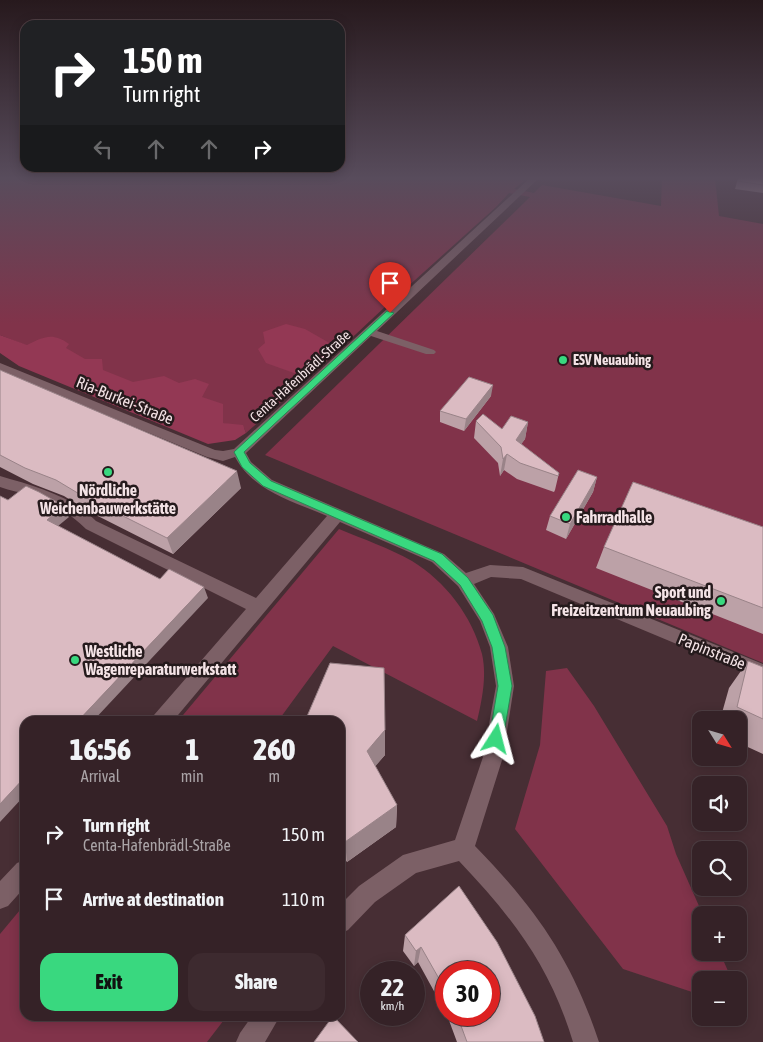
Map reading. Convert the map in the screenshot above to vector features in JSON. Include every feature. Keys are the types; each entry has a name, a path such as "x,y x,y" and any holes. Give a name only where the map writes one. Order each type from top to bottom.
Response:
{"street":[{"name":"Centa-Hafenbrädl-Straße","path":"239,452 482,227"},
{"path":"369,332 430,352"},
{"name":"Ria-Burkei-Straße","path":"0,366 212,454 223,456 239,452"},
{"path":"239,452 246,465 267,484 438,558 464,581 488,619 499,647 505,686 493,757 463,849"},
{"path":"0,481 16,489 31,490 82,515 92,524 258,607"},
{"path":"165,716 338,514"},
{"name":"Papinstraße","path":"464,581 490,571 523,573 580,602 698,651 763,672"},
{"path":"345,917 367,894 411,863 463,849"},
{"path":"463,849 502,890 536,934 560,971 586,1042"},
{"path":"0,898 20,876"},
{"path":"249,1042 264,1021"}],"shaded area":[{"name":"ESV Neuaubing","path":"0,227 474,227 394,299 386,299 387,305 340,349 333,346 301,376 308,378 246,433 244,428 222,423 0,335"},
{"name":"ESV Neuaubing","path":"500,227 763,227 763,663 265,455"},
{"path":"286,324 305,329 340,349 308,378 266,363 258,349 265,343 263,332"},
{"path":"0,335 27,345 43,338 58,338 69,344 66,348 85,359 102,359 103,370 133,382 164,376 179,383 195,379 209,384 202,397 223,404 223,423 243,425 246,433 235,440 208,444 19,366 0,353"},
{"path":"339,529 385,548 424,569 456,601 471,626 482,654 484,679 477,721 333,646 282,716 182,716"},
{"path":"567,668 594,706 667,826 676,854 692,890 692,896 695,896 699,906 692,906 692,961 724,961 728,971 692,971 692,992 623,969 515,829 540,745 546,671"},
{"path":"20,910 20,1021 223,1021 207,1042 0,1042 0,934"}],"building":[{"name":"Nördliche Weichenbauwerkstätte","path":"0,370 237,471 167,538 81,495 56,480 25,468 0,455"},
{"path":"469,377 493,385 466,419 440,411"},
{"path":"483,414 502,429 511,416 528,422 516,440 559,473 558,476 520,463 507,454 503,459 501,447 476,421"},
{"path":"578,470 597,477 570,524 550,516"},
{"name":"Sport und Freizeitzentrum Neuaubing","path":"633,482 763,527 763,608 604,547"},
{"name":"Westliche Wagenreparaturwerkstatt","path":"26,486 64,506 47,520 160,579 169,569 204,587 83,716 20,716 20,782 0,804 0,496 8,500"},
{"path":"748,661 763,667 763,719 737,707"},
{"path":"330,663 384,668 385,730 367,751 397,805 345,842 345,716 307,716"},
{"path":"459,886 497,942 535,1016 544,1042 467,1042 461,1026 500,1026 500,961 435,961 435,972 421,947 416,951 405,935"},
{"path":"329,1021 338,1021 358,1042 314,1042"}],"place":[{"name":"ESV Neuaubing","path":"563,360"},
{"name":"Nördliche Weichenbauwerkstätte","path":"108,472"},
{"name":"Fahrradhalle","path":"566,517"},
{"name":"Sport und Freizeitzentrum Neuaubing","path":"721,601"},
{"name":"Westliche Wagenreparaturwerkstatt","path":"75,660"}],"route":[{"path":"390,313 239,452 246,465 267,484 438,558 464,581 488,619 499,647 505,686 496,739"}]}
